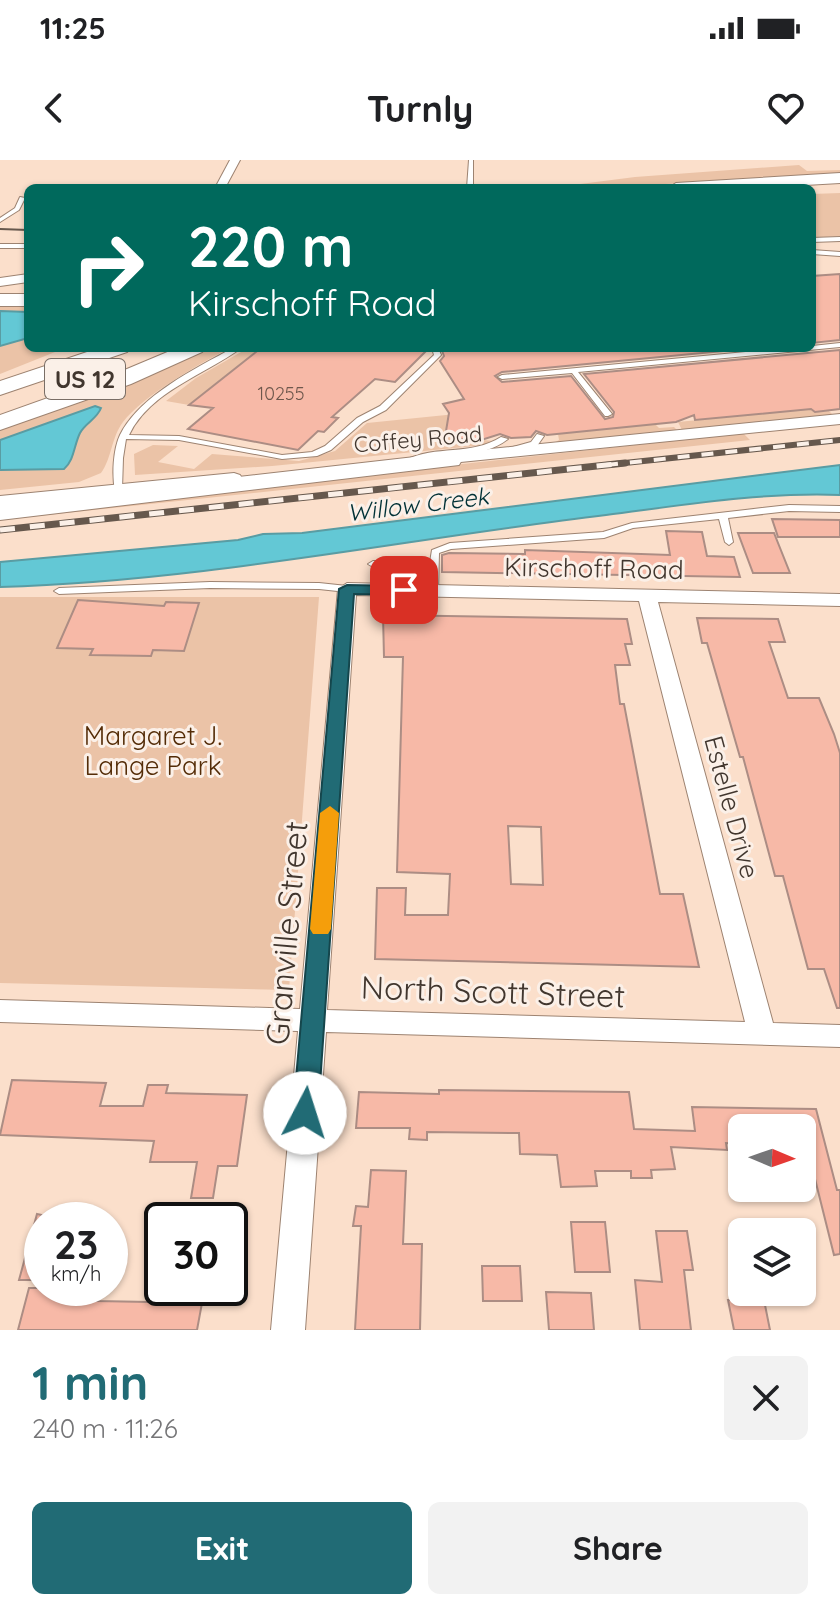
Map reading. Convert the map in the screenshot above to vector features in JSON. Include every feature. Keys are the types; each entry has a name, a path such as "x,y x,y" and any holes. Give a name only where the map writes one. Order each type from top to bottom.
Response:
{"main road":[{"path":"742,184 840,178"},
{"path":"816,188 840,187"},
{"path":"0,300 24,300"},
{"path":"0,377 65,352"},
{"name":"US 12","path":"0,388 108,352"},
{"name":"US 12","path":"0,405 98,375 158,352"},
{"path":"0,423 123,379 186,352"},
{"path":"0,512 458,455"},
{"path":"0,493 41,497"}],"street":[{"path":"222,184 235,160"},
{"path":"0,282 24,279"},
{"name":"Coffey Road","path":"0,501 840,419"},
{"name":"Kirschoff Road","path":"347,589 840,600"},
{"name":"Granville Street","path":"288,1330 347,589"},
{"name":"Estelle Drive","path":"647,595 762,1033"},
{"name":"North Scott Street","path":"0,1011 840,1036"}],"lane":[{"path":"470,184 471,160"},
{"path":"0,220 9,213"},
{"path":"816,240 840,239"},
{"path":"0,246 24,246"},
{"path":"816,252 840,254"},
{"path":"816,347 840,345"},
{"path":"118,489 123,437 135,419 198,371 231,352"},
{"path":"123,437 179,438 282,457 314,454 328,448 360,420 383,408 438,355 437,352"},
{"path":"502,377 768,352"},
{"path":"574,371 608,414"},
{"path":"458,455 527,446 534,444 540,436"},
{"path":"458,455 492,446 504,439"},
{"path":"433,591 435,552 450,546 604,535 632,526 789,508 840,509"},
{"path":"723,516 729,542"},
{"path":"373,564 435,565"},
{"path":"59,591 210,585 347,589"}],"green space":[{"path":"799,165 807,171 840,170 840,174 654,184 580,184"},
{"path":"840,193 840,236 816,238 816,194"},
{"path":"0,303 24,303 24,352 55,352 0,374"},
{"path":"199,352 222,352 173,381 132,412 119,428 101,473 79,482 0,490 0,427 146,375"},
{"path":"241,352 256,352 189,405 166,401 196,378"},
{"path":"810,409 814,412 829,411 834,416 683,432 678,422"},
{"path":"459,415 448,422 446,430 457,438 495,441 485,445 272,466 135,475 134,454 153,445 178,446 158,462 194,469 212,454 299,461 335,451 367,423"},
{"path":"655,424 659,428 674,427 679,432 551,445 559,440 558,434"},
{"path":"743,433 750,440 0,520 0,515"},
{"name":"Margaret J. Lange Park","path":"0,597 319,597 289,990 0,983"}],"water":[{"path":"0,311 24,312 24,339 0,346"},
{"path":"95,406 101,408 80,433 72,457 64,469 0,470 0,440"},
{"path":"840,465 840,495 781,495 723,500 228,568 152,577 0,587 0,562 238,540 263,534 302,533"}],"building":[{"path":"840,274 840,340 816,343 816,276"},
{"path":"840,350 840,409 695,420 694,415 676,422 547,435 536,431 531,437 511,438 500,434 475,442 457,438 446,431 449,413 443,404 464,399 440,361 444,356 442,352 713,352 502,372 495,376 502,382 571,376 605,419 613,417 614,412 584,374"},
{"path":"256,352 425,352 395,382 375,379 332,417 338,418 324,432 318,431 298,450 188,429 213,408 189,405"},
{"path":"772,519 840,520 840,537 778,537"},
{"path":"666,531 702,532 707,556 734,557 740,577 442,572 442,555 449,553 525,554 525,550 670,555"},
{"path":"738,533 774,533 790,573 753,573"},
{"path":"78,600 164,606 166,602 199,603 184,651 153,650 151,656 90,655 93,649 57,648"},
{"path":"383,615 627,619 632,644 625,644 630,665 615,665 620,704 624,704 660,894 683,894 699,967 375,959 377,888 406,888 405,915 448,915 450,874 397,872 403,657 384,657","holes":["508,826 541,827 543,885 511,884"]},
{"path":"697,618 778,619 785,642 769,642 788,698 819,698 834,734 840,753 840,1008 837,1008 824,969 808,969 783,876 775,876 743,757 740,757 707,643 702,643"},
{"path":"12,1080 106,1083 100,1106 143,1106 148,1085 168,1085 166,1093 247,1095 237,1166 218,1166 213,1198 191,1198 197,1162 150,1162 154,1141 0,1135"},
{"path":"439,1090 629,1092 634,1129 695,1131 692,1107 816,1109 837,1190 840,1190 840,1254 834,1255 816,1183 816,1114 728,1114 727,1150 671,1147 675,1169 651,1170 652,1178 631,1178 631,1171 595,1171 597,1186 561,1187 557,1155 520,1154 519,1133 427,1132 427,1140 409,1139 410,1128 356,1128 359,1092 439,1094"},
{"path":"371,1170 406,1171 403,1244 422,1244 420,1330 355,1330 361,1226 353,1226 356,1206 368,1207"},
{"path":"571,1222 605,1222 610,1272 575,1272"},
{"path":"656,1231 687,1231 693,1270 684,1270 691,1330 640,1330 635,1280 662,1282"},
{"path":"24,1262 24,1280 19,1280"},
{"path":"482,1266 520,1266 522,1301 483,1301"},
{"path":"546,1292 591,1293 594,1330 549,1330"},
{"path":"128,1302 144,1302 144,1306 201,1306 197,1330 18,1330 24,1306 128,1306"},
{"path":"729,1306 765,1306 770,1330 734,1330"}],"tram line":[{"path":"0,229 24,230"}],"railway":[{"path":"606,465 840,440"},
{"path":"0,530 625,463"}],"slow traffic":[{"path":"320,929 330,813"}],"route":[{"path":"305,1113 347,589 404,590"}],"water label":[{"name":"Willow Creek","path":"418,504"}]}
